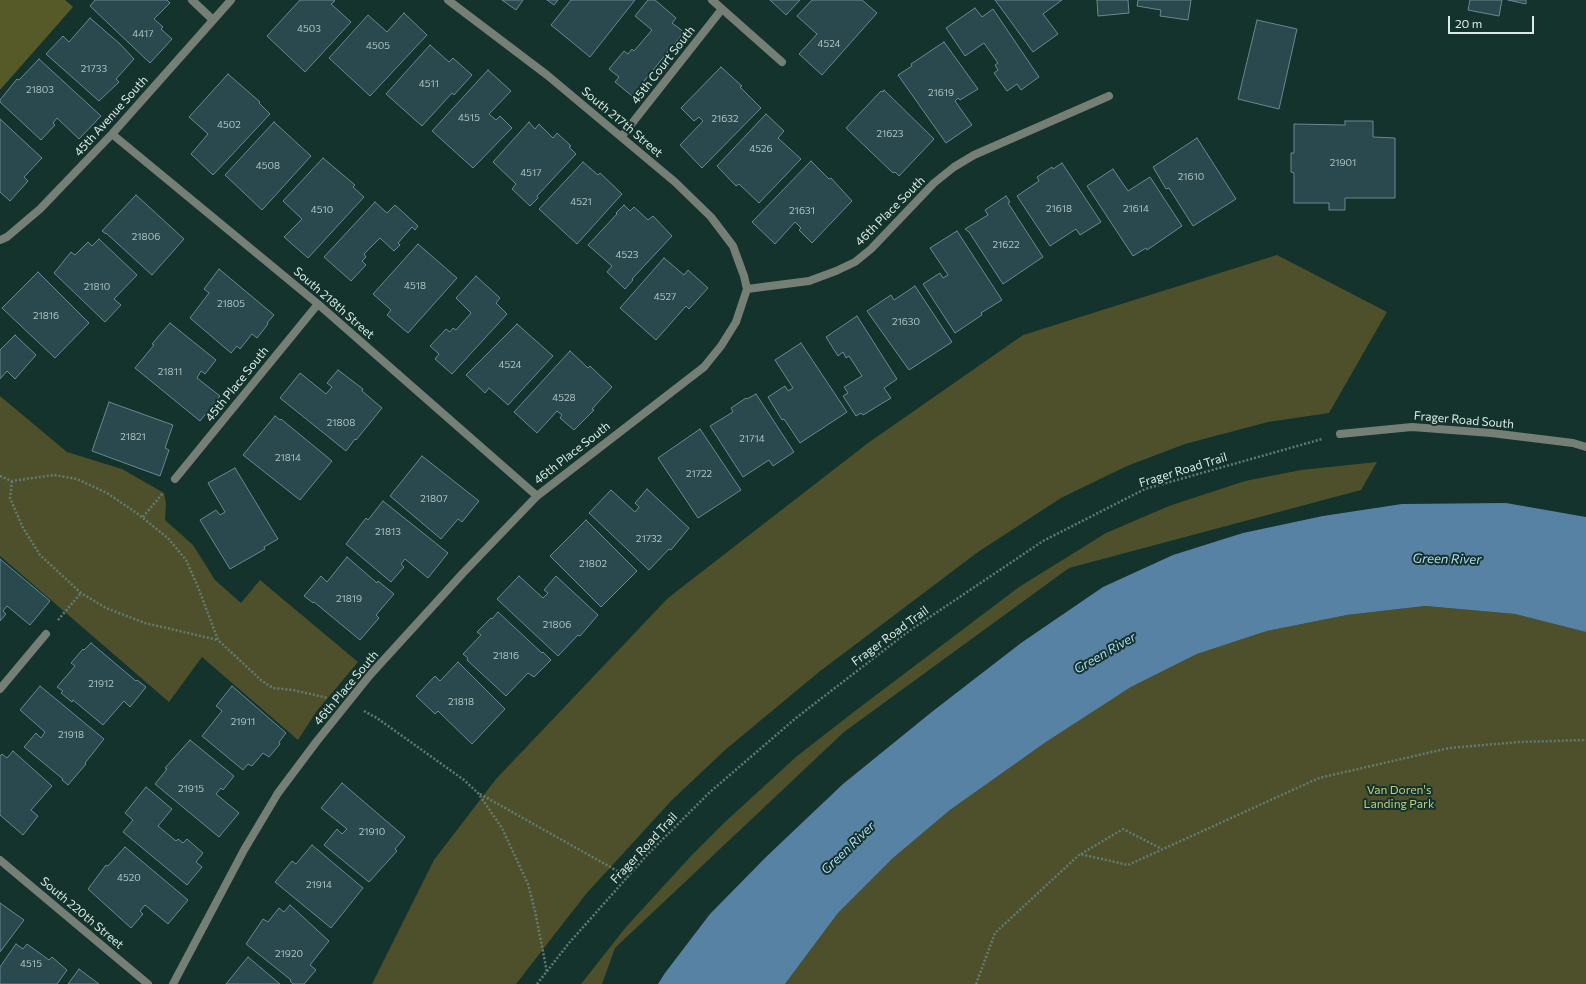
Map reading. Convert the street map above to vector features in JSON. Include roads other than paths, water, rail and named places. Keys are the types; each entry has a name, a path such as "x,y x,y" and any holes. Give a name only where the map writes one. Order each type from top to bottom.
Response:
{"street":[{"path":"192,0 213,20"},
{"name":"45th Avenue South","path":"0,240 7,237 40,209 112,134 231,0"},
{"name":"South 217th Street","path":"448,0 547,75 622,136 675,182 711,217 733,246 744,276 747,290"},
{"path":"712,0 782,62"},
{"name":"45th Court South","path":"622,136 722,9"},
{"name":"46th Place South","path":"173,984 244,850 278,793 317,741 370,675 462,572 537,496 704,367 721,346 736,322 747,290 809,281 836,271 854,262 871,249 934,183 954,167 974,155 1109,96"},
{"name":"South 218th Street","path":"112,134 318,304 537,496"},
{"name":"45th Place South","path":"175,479 318,304"},
{"name":"Frager Road South","path":"1340,434 1412,427 1491,433 1573,443 1586,447"},
{"path":"0,689 46,634"},
{"name":"South 220th Street","path":"0,860 148,984"}],"water":[{"name":"Green River","path":"1506,503 1586,517 1586,632 1515,614 1425,606 1347,615 1267,631 1197,654 1131,687 1046,742 950,810 893,858 838,913 785,984 658,984 710,914 766,857 843,784 933,711 1021,643 1103,587 1173,555 1243,533 1323,516 1402,504"}],"park label":[{"name":"Van Doren's Landing Park","path":"1399,797"}]}
